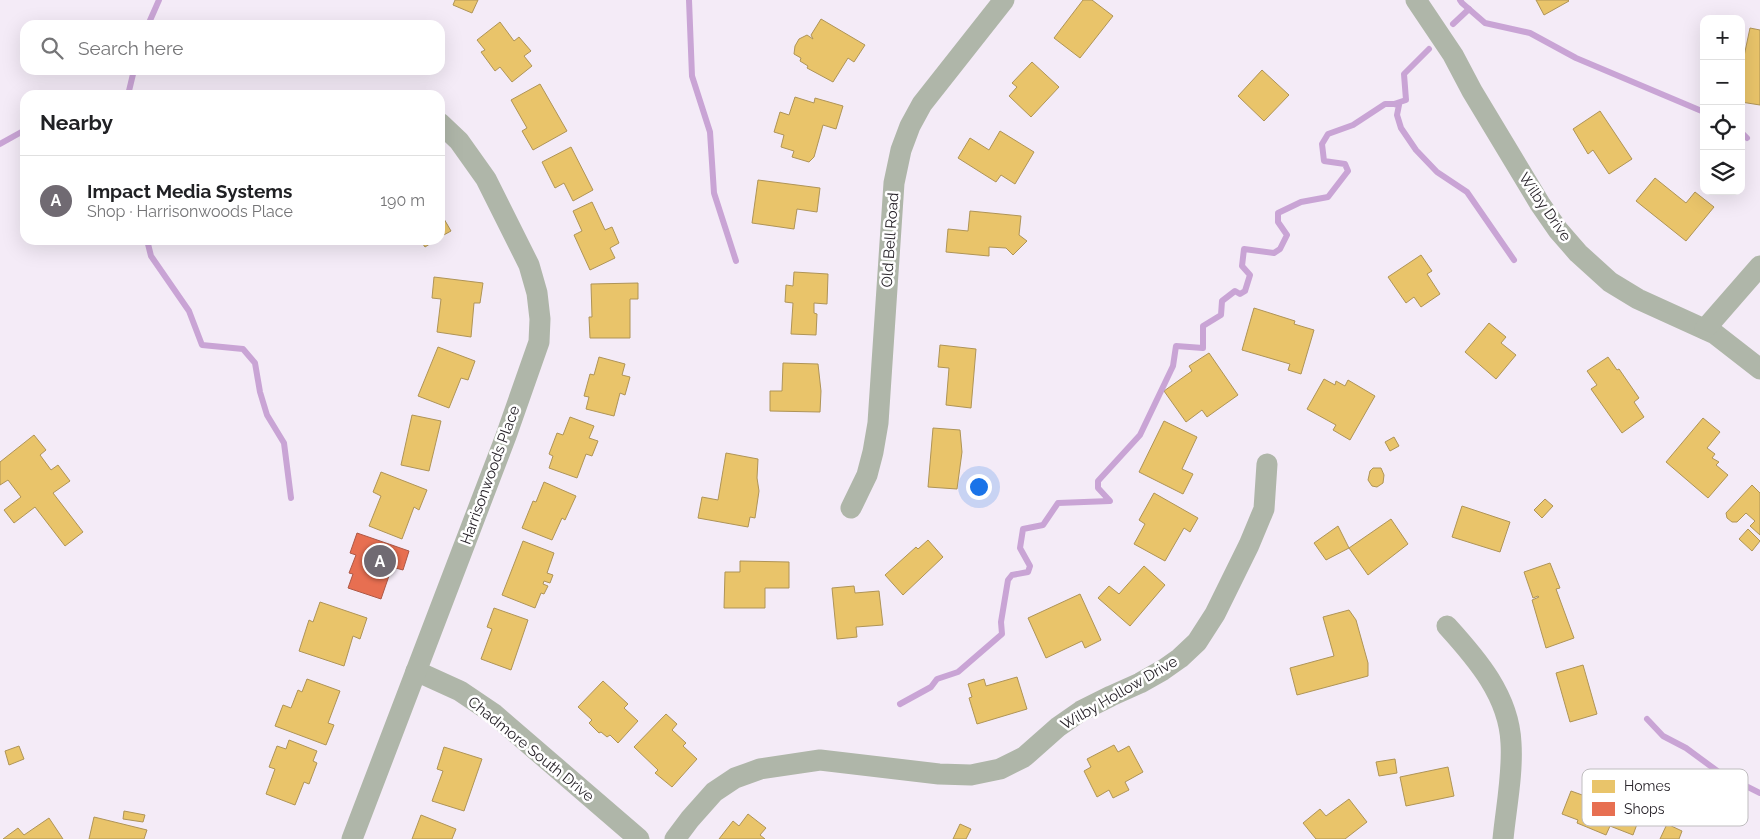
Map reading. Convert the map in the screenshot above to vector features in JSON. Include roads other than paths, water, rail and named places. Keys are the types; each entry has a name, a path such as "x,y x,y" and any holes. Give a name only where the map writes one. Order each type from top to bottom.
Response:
{"street":[{"name":"Old Bell Road","path":"851,508 867,475 874,452 878,423 894,183 901,150 910,126 922,104 1004,0"},
{"name":"Wilby Drive","path":"1416,0 1453,55 1472,91 1540,204 1558,230 1578,253 1610,282 1638,299 1705,328 1736,349 1760,369"},
{"name":"Harrisonwoods Place","path":"352,839 509,428 539,342 540,319 537,293 529,265 490,188 459,141 445,128"},
{"path":"1705,328 1760,266"},
{"name":"Wilby Hollow Drive","path":"675,839 714,792 735,778 760,769 820,760 939,774 971,775 1000,769 1024,758 1058,727 1082,711 1140,684 1163,670 1180,658 1197,642 1223,597 1249,545 1264,509 1267,464"},
{"path":"1447,626 1474,656 1489,678 1502,704 1508,723 1511,742 1511,764 1503,839"},
{"name":"Chadmore South Drive","path":"416,671 460,692 494,714 639,839"}],"waterway":[{"path":"150,20 159,0"},
{"path":"689,0 692,76 710,132 714,193 736,261"},
{"path":"1460,0 1485,23 1530,33 1576,58 1700,110"},
{"path":"1453,24 1469,9"},
{"path":"900,704 931,687 937,679 958,672 1002,634 1001,622 1008,580 1012,575 1028,572 1030,566 1020,548 1023,529 1043,525 1058,503 1110,501 1098,488 1098,481 1140,435 1173,366 1176,346 1203,348 1203,326 1221,315 1222,301 1235,291 1240,294 1245,291 1250,275 1242,266 1244,249 1274,253 1280,249 1287,235 1278,222 1278,213 1301,202 1328,197 1348,171 1345,164 1324,161 1322,144 1328,134 1353,125 1385,104 1394,104 1406,100 1404,74 1429,49"},
{"path":"129,90 133,75"},
{"path":"1394,104 1399,105 1397,115 1401,128 1416,150 1437,172 1467,192 1514,260"},
{"path":"0,144 20,133"},
{"path":"148,245 151,256 189,311 202,345 243,349 255,363 260,392 267,415 284,443 291,498"},
{"path":"1647,719 1663,736 1686,748 1715,769"},
{"path":"1748,787 1760,793"}],"place":[{"name":"Impact Media Systems","path":"380,561"}]}
